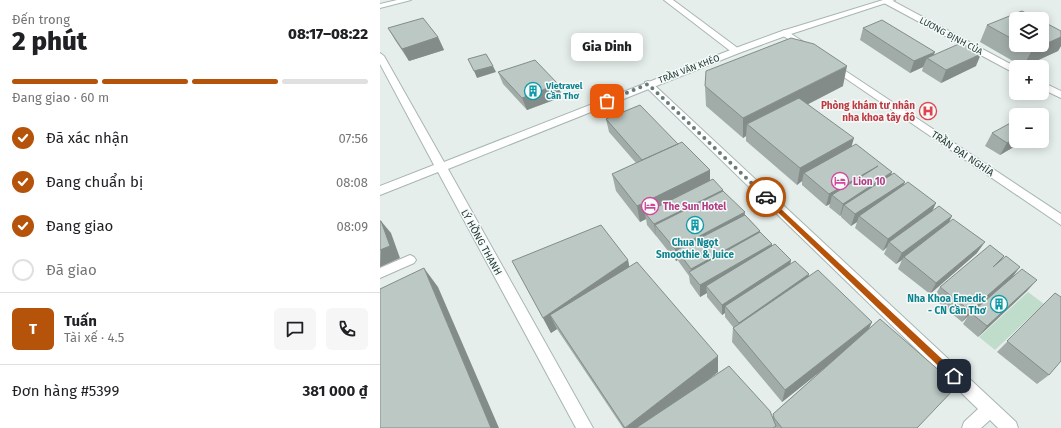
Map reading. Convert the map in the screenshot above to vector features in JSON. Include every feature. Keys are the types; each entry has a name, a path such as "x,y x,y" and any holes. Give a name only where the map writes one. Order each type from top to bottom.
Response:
{"street":[{"path":"380,6 407,0"},
{"name":"TRẦN VĂN KHÉO","path":"380,191 648,84 736,51 785,33 888,1"},
{"name":"LƯƠNG ĐỊNH CỦA","path":"888,1 1009,67"},
{"name":"TRẦN ĐẠI NGHĨA","path":"785,33 1061,220"},
{"name":"LÝ HỒNG THANH","path":"380,56 585,428"},
{"path":"648,84 1010,428"},
{"path":"1049,89 1061,95"},
{"path":"970,428 989,409"}],"lane":[{"path":"668,0 736,51"},
{"path":"380,273 410,260"}],"green space":[{"path":"1028,292 1044,304 995,350 979,337"}],"building":[{"path":"1009,16 1009,37 987,25"},
{"path":"423,18 438,37 402,49 388,28"},
{"path":"882,20 935,52 914,61 863,28"},
{"path":"1049,25 1061,31 1061,37 1049,42"},
{"path":"791,38 814,44 847,66 743,118 705,86 706,71"},
{"path":"961,43 981,54 946,70 927,58"},
{"path":"486,54 493,66 474,71 468,59"},
{"path":"535,60 558,84 522,98 498,72"},
{"path":"799,98 854,138 800,168 747,124"},
{"path":"640,105 678,144 642,160 606,119"},
{"path":"1009,124 1009,142 1007,143 992,133"},
{"path":"682,142 710,170 637,206 612,174"},
{"path":"856,144 892,172 843,204 832,195 878,166 829,194 804,173"},
{"path":"894,173 905,182 855,214 844,205"},
{"path":"713,179 723,190 654,224 645,213"},
{"path":"908,182 936,203 888,239 859,216"},
{"path":"723,191 745,212 675,249 655,225"},
{"path":"939,206 952,216 902,253 889,242"},
{"path":"745,215 760,231 691,269 677,250"},
{"path":"953,219 985,242 936,283 904,257"},
{"path":"380,221 390,246 380,250"},
{"path":"601,225 628,260 543,318 512,261"},
{"path":"760,232 772,244 700,285 689,272"},
{"path":"775,244 791,260 722,305 706,286"},
{"path":"990,245 1004,256 993,267 1006,256 1020,267 970,311 940,287"},
{"path":"795,261 809,274 739,323 725,306"},
{"path":"637,262 718,356 625,428 550,315"},
{"path":"424,268 491,428 380,428 380,289"},
{"name":"Nha Khoa Emedic - CN Cần Thơ","path":"1022,269 1037,280 987,326 971,313"},
{"path":"818,270 872,322 785,390 733,328"},
{"path":"1055,293 1061,297 1061,361 1049,375 1007,341"},
{"path":"880,319 957,386 917,428 782,428 774,418 773,414"},
{"path":"729,366 770,411 776,426 773,428 636,428"}],"way so far":[{"path":"607,101 648,84 766,197"}],"place":[{"name":"Vietravel Cần Thơ","path":"533,91"},
{"name":"Gia Dinh","path":"607,101"},
{"name":"Phòng khám tư nhân nha khoa tây đô","path":"928,111"},
{"name":"Lion 10","path":"840,181"},
{"name":"The Sun Hotel","path":"650,206"},
{"name":"Chua Ngọt Smoothie & Juice","path":"695,225"},
{"name":"Nha Khoa Emedic - CN Cần Thơ","path":"999,304"}],"route":[{"path":"766,197 954,376"}]}
